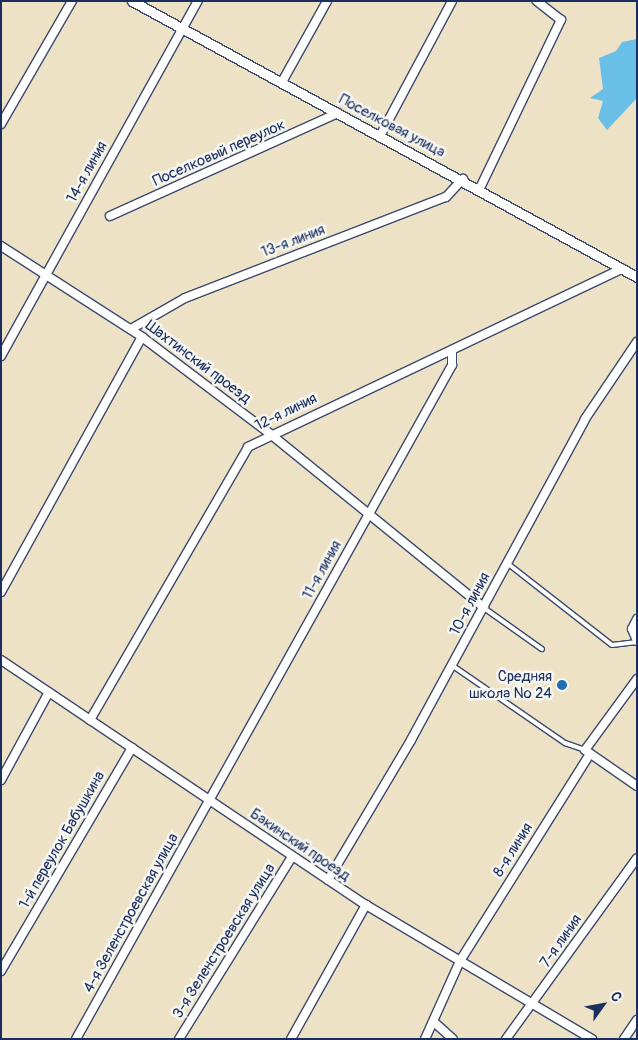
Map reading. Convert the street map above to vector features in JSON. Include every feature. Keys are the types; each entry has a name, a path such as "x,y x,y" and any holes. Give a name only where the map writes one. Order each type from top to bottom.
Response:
{"street":[{"path":"1,124 72,1"},
{"name":"Поселковая улица","path":"132,1 380,136 480,188 637,278"},
{"name":"14-я линия","path":"1,356 198,1"},
{"path":"282,82 327,1"},
{"path":"380,136 452,1"},
{"path":"480,188 561,20 536,1"},
{"name":"Поселковый переулок","path":"110,216 338,113"},
{"name":"13-я линия","path":"131,329 185,298 446,197 464,180"},
{"name":"Шахтинский проезд","path":"1,246 142,337 269,433 484,608"},
{"name":"12-я линия","path":"90,720 248,447 269,433 452,351 622,269"},
{"path":"1,592 142,337"},
{"name":"10-я линия","path":"328,880 452,666 585,419 637,342"},
{"name":"11-я линия","path":"211,801 452,365 452,351"},
{"path":"637,619 632,629 637,641"},
{"name":"Бакинский проезд","path":"1,660 366,905 592,1039"},
{"name":"8-я линия","path":"425,1039 460,961 588,752 637,679"},
{"path":"1,780 49,692"},
{"name":"1-й переулок Бабушкина","path":"1,972 132,748"},
{"path":"588,752 637,786"},
{"name":"4-я Зеленстроевская улица","path":"76,1039 211,801"},
{"name":"3-я Зеленстроевская улица","path":"179,1039 292,857"},
{"name":"7-я линия","path":"506,1039 534,1004 637,858"},
{"path":"291,1039 366,905"},
{"path":"624,1039 637,1020"},
{"path":"434,1022 452,1039"}],"lane":[{"path":"507,563 612,645 637,641"},
{"path":"484,608 542,649"},
{"path":"452,666 565,743 588,752"}],"water":[{"path":"637,39 637,98 607,130 598,118 603,101 590,98 603,89 599,58 616,51 622,42"}],"place":[{"name":"Средняя школа № 24","path":"562,685"}]}
